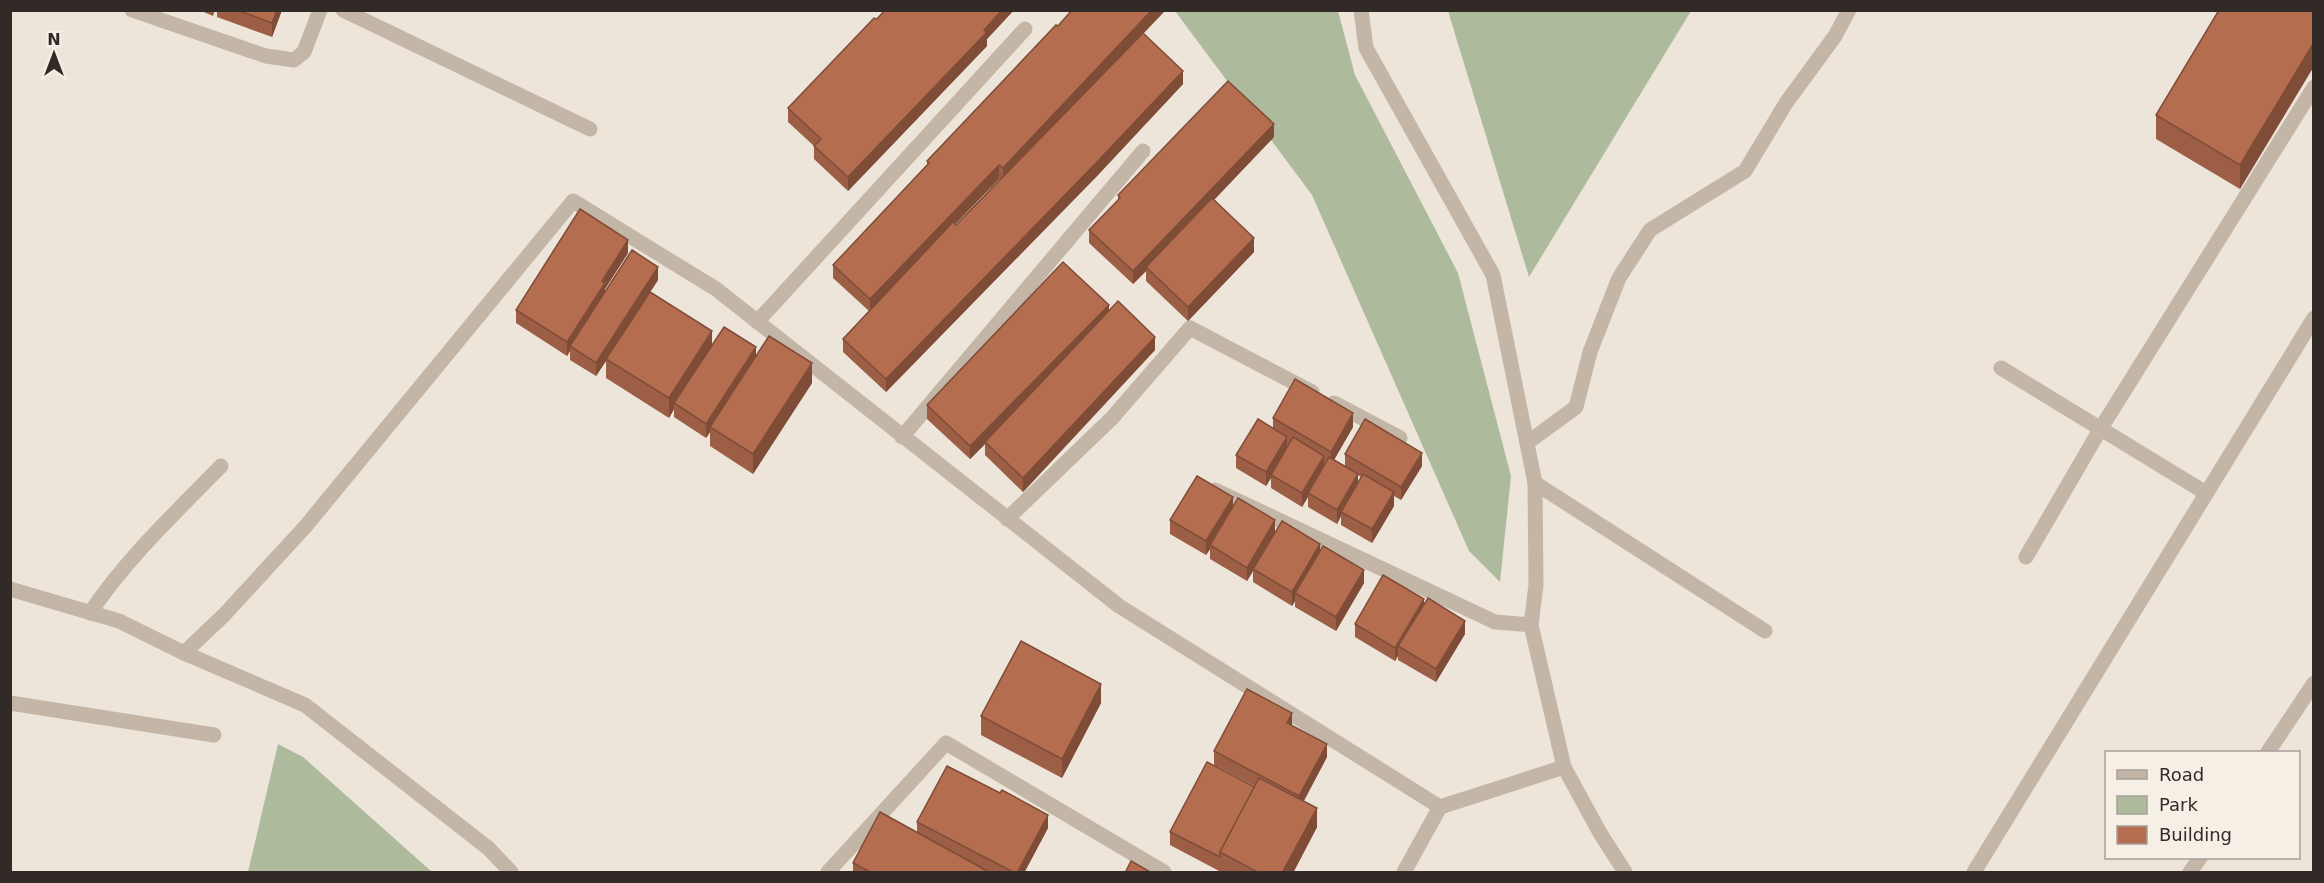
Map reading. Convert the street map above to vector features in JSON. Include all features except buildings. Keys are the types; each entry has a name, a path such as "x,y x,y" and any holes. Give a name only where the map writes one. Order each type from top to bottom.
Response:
{"street":[{"path":"132,10 266,56 294,60 304,52 320,10"},
{"path":"343,10 590,129"},
{"path":"1361,10 1366,48 1493,275 1535,483 1536,585 1531,625 1564,767 1625,873"},
{"path":"1527,443 1576,407 1590,352 1619,278 1650,230 1745,171 1786,102 1834,36 1849,10"},
{"path":"757,322 1024,29"},
{"path":"2026,557 2101,428 2313,87"},
{"path":"902,437 1143,151"},
{"path":"184,652 224,615 305,527 573,201 716,290 1119,606 1440,807"},
{"path":"1974,873 2313,318"},
{"path":"1007,519 1112,418 1190,328 1400,438"},
{"path":"2001,368 2206,493"},
{"path":"90,612 111,582 144,544 221,466"},
{"path":"1535,483 1765,631"},
{"path":"1208,487 1495,622 1531,625"},
{"path":"10,589 119,621 305,705 488,848 511,873"},
{"path":"2269,751 2313,683"},
{"path":"10,704 214,735"},
{"path":"828,873 946,743 1164,873"},
{"path":"1404,873 1440,807 1564,767"},
{"path":"2190,873 2199,859"}],"green space":[{"path":"1175,11 1338,11 1355,75 1458,273 1511,476 1500,582 1469,551 1312,195"},
{"path":"1448,11 1691,11 1529,277"},
{"path":"278,744 303,757 432,872 248,872"}]}
